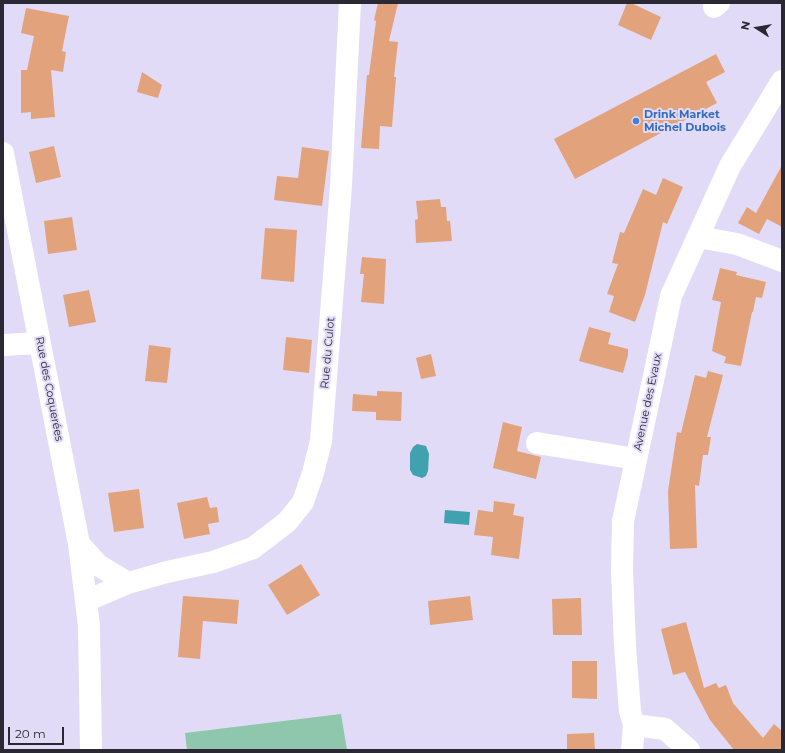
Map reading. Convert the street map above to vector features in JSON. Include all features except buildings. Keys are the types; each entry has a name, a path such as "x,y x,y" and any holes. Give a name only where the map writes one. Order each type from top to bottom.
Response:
{"street":[{"name":"Rue du Culot","path":"84,591 128,583 167,572 213,562 253,548 287,522 303,502 313,473 321,441 341,186 350,3"},
{"name":"Avenue des Evaux","path":"632,750 634,725 630,712 625,646 622,570 623,521 671,296 730,166 782,81"},
{"name":"Rue des Coquerées","path":"3,153 79,544 89,626 91,750"},
{"path":"698,237 737,244 782,261"},
{"path":"3,346 40,343"},
{"path":"537,443 636,459"},
{"path":"79,544 98,564 128,583 106,603 89,626"},
{"path":"634,725 665,729 689,750"}],"shaded area":[{"path":"417,444 426,446 429,454 428,471 426,476 422,478 413,475 410,470 410,453 413,447"},
{"path":"445,510 470,512 469,525 444,523"},
{"path":"341,714 347,750 187,750 185,733"}],"place":[{"name":"Drink Market Michel Dubois","path":"636,121"}]}
